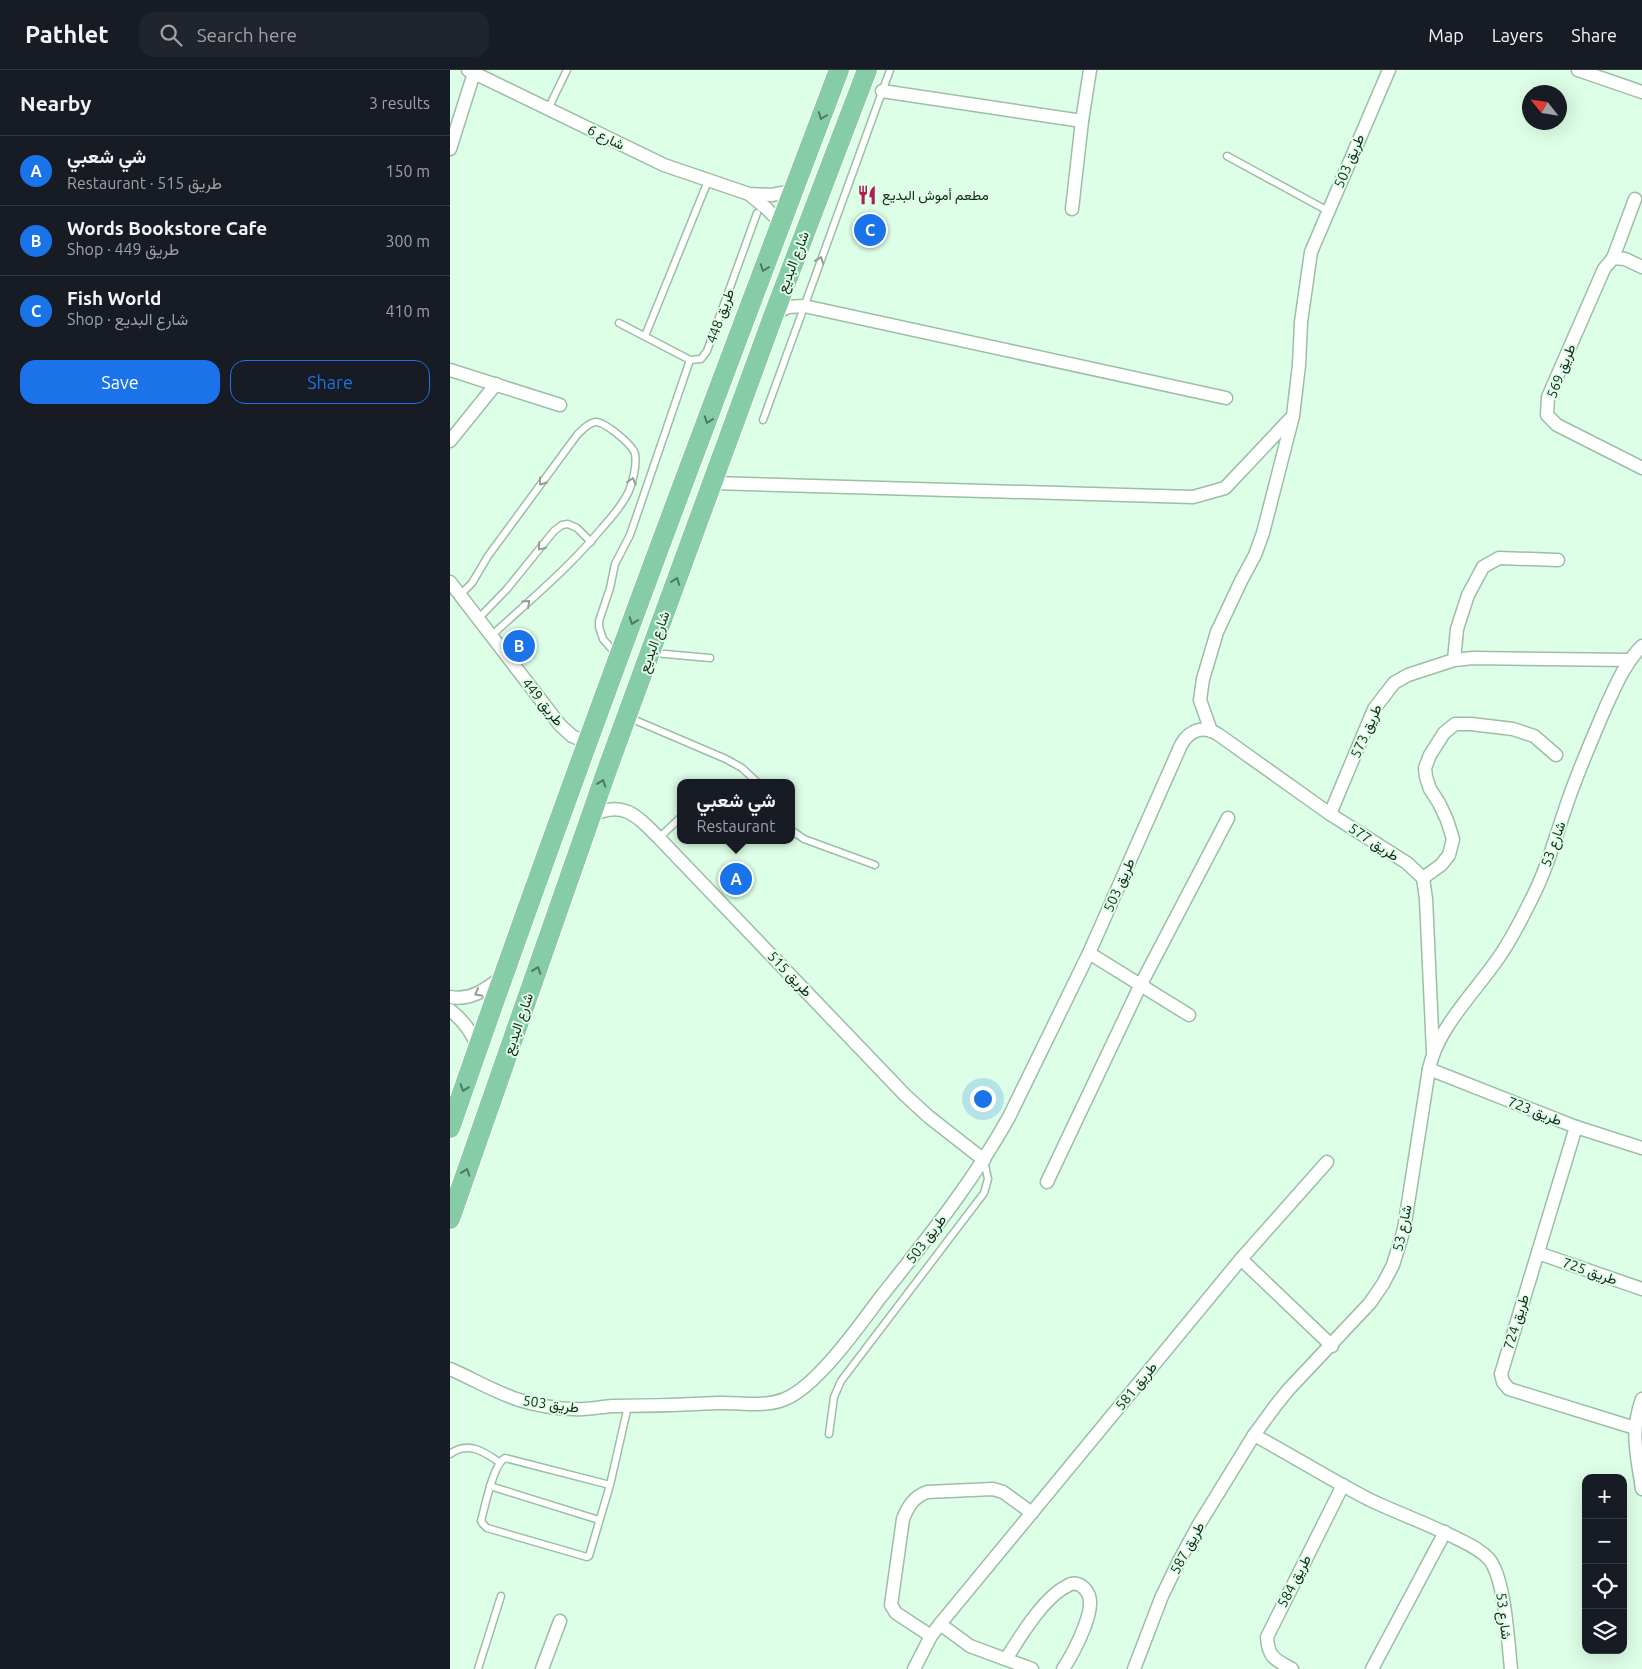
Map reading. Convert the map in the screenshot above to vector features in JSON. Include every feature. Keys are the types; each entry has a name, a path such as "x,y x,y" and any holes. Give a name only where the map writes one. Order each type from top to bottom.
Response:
{"main road":[{"name":"شارع البديع","path":"450,1128 502,977 619,656 839,70"},
{"name":"شارع البديع","path":"450,1218 590,816 784,287 868,70"}],"street":[{"path":"1072,209 1090,70"},
{"name":"طريق 503","path":"450,1369 520,1400 574,1409 725,1403 764,1404 785,1399 805,1387 858,1328 984,1160 1009,1117 1089,953 1181,745 1191,733 1198,730 1211,730 1200,700 1203,679 1217,632 1255,555 1263,533 1293,416 1299,365 1301,322 1310,252 1388,70"},
{"path":"1578,70 1614,76 1642,92"},
{"name":"شارع 6","path":"471,72 664,165 749,194 771,195 793,191"},
{"path":"450,149 471,72"},
{"path":"882,91 1082,121"},
{"name":"شارع 6","path":"749,194 781,223"},
{"name":"طريق 569","path":"1634,199 1613,258 1604,269 1548,398 1547,415 1557,425 1642,468"},
{"path":"1613,258 1625,259 1642,266"},
{"path":"784,287 792,298 804,306"},
{"path":"774,314 788,307 804,306 1226,398"},
{"path":"450,370 560,405"},
{"path":"450,441 496,384"},
{"path":"712,483 1193,497 1226,488 1293,416"},
{"path":"1454,660 1457,629 1468,594 1483,567 1500,558 1558,560"},
{"name":"طريق 449","path":"450,582 566,731 588,743"},
{"name":"شارع 53","path":"1511,1669 1500,1586 1496,1571 1489,1558 1478,1549 1445,1532 1343,1486 1254,1435 1285,1394 1370,1304 1384,1284 1393,1265 1404,1229 1433,1052 1448,1026 1502,952 1531,900 1550,855 1590,743 1619,677 1629,660 1642,646"},
{"name":"طريق 573","path":"1330,814 1374,709 1394,683 1408,675 1454,660 1472,658 1629,660"},
{"path":"1433,1052 1426,899 1423,878 1441,865 1449,854 1453,839 1447,820 1430,789 1426,777 1425,768 1430,755 1444,733 1456,724 1513,729 1534,736 1556,755"},
{"name":"طريق 577","path":"1211,730 1330,814 1407,863 1423,878"},
{"name":"طريق 515","path":"590,816 614,809 635,815 905,1095 929,1117 984,1160"},
{"path":"1047,1182 1140,986 1228,818"},
{"path":"1089,953 1189,1015"},
{"path":"450,998 458,999 475,995 502,977"},
{"path":"450,1010 465,1024 475,1039 478,1048"},
{"name":"طريق 723","path":"1429,1069 1576,1127 1642,1148"},
{"name":"طريق 724","path":"1576,1127 1501,1374 1503,1382 1509,1389 1634,1428"},
{"name":"طريق 581","path":"914,1669 931,1636 940,1624 1241,1259 1327,1162"},
{"name":"طريق 725","path":"1538,1253 1642,1289"},
{"path":"1241,1259 1332,1346"},
{"path":"1642,1399 1634,1428 1642,1489"},
{"name":"طريق 587","path":"1134,1669 1154,1614 1179,1561 1198,1526 1254,1435"},
{"name":"طريق 584","path":"1292,1669 1273,1658 1267,1649 1266,1637 1343,1486"},
{"path":"931,1636 896,1613 891,1605 903,1519 908,1507 918,1496 927,1492 993,1489 1003,1492 1032,1513"},
{"path":"1372,1669 1445,1532"},
{"path":"1006,1659 1025,1629 1053,1596 1067,1585 1075,1583 1082,1586 1088,1593 1090,1603 1086,1621 1070,1658 1063,1669"},
{"path":"542,1669 560,1620"},
{"path":"940,1624 970,1646 1032,1669"}],"lane":[{"path":"548,109 567,70"},
{"path":"763,420 890,70"},
{"path":"1227,156 1328,211"},
{"path":"645,336 708,181"},
{"name":"طريق 448","path":"690,360 701,359 707,351 757,213"},
{"path":"619,323 690,360 630,535 614,564 610,588 599,621 602,639 619,656"},
{"path":"460,595 472,582 488,556 577,435 587,425 595,422 603,424 628,443 635,452 635,470 629,491 613,516 591,542 491,636"},
{"path":"478,619 507,589 554,531 562,525 568,524 577,528 591,542"},
{"path":"650,653 710,658"},
{"path":"627,716 726,759 742,768 754,779"},
{"path":"659,838 677,820"},
{"path":"795,833 804,839 874,865"},
{"path":"829,1434 834,1398 841,1381 984,1193 988,1179 984,1160"},
{"path":"610,1485 505,1458 500,1462 490,1486 481,1521 487,1528 587,1557 590,1554 610,1485 628,1406"},
{"path":"450,1454 460,1448 469,1447 482,1451 500,1462"},
{"path":"490,1486 599,1520"},
{"path":"478,1669 501,1596"}],"place":[{"name":"مطعم أموش البديع","path":"867,195"},
{"name":"Fish World","path":"870,230"},
{"name":"Words Bookstore Cafe","path":"519,646"},
{"name":"شي شعبي","path":"736,879"}]}
